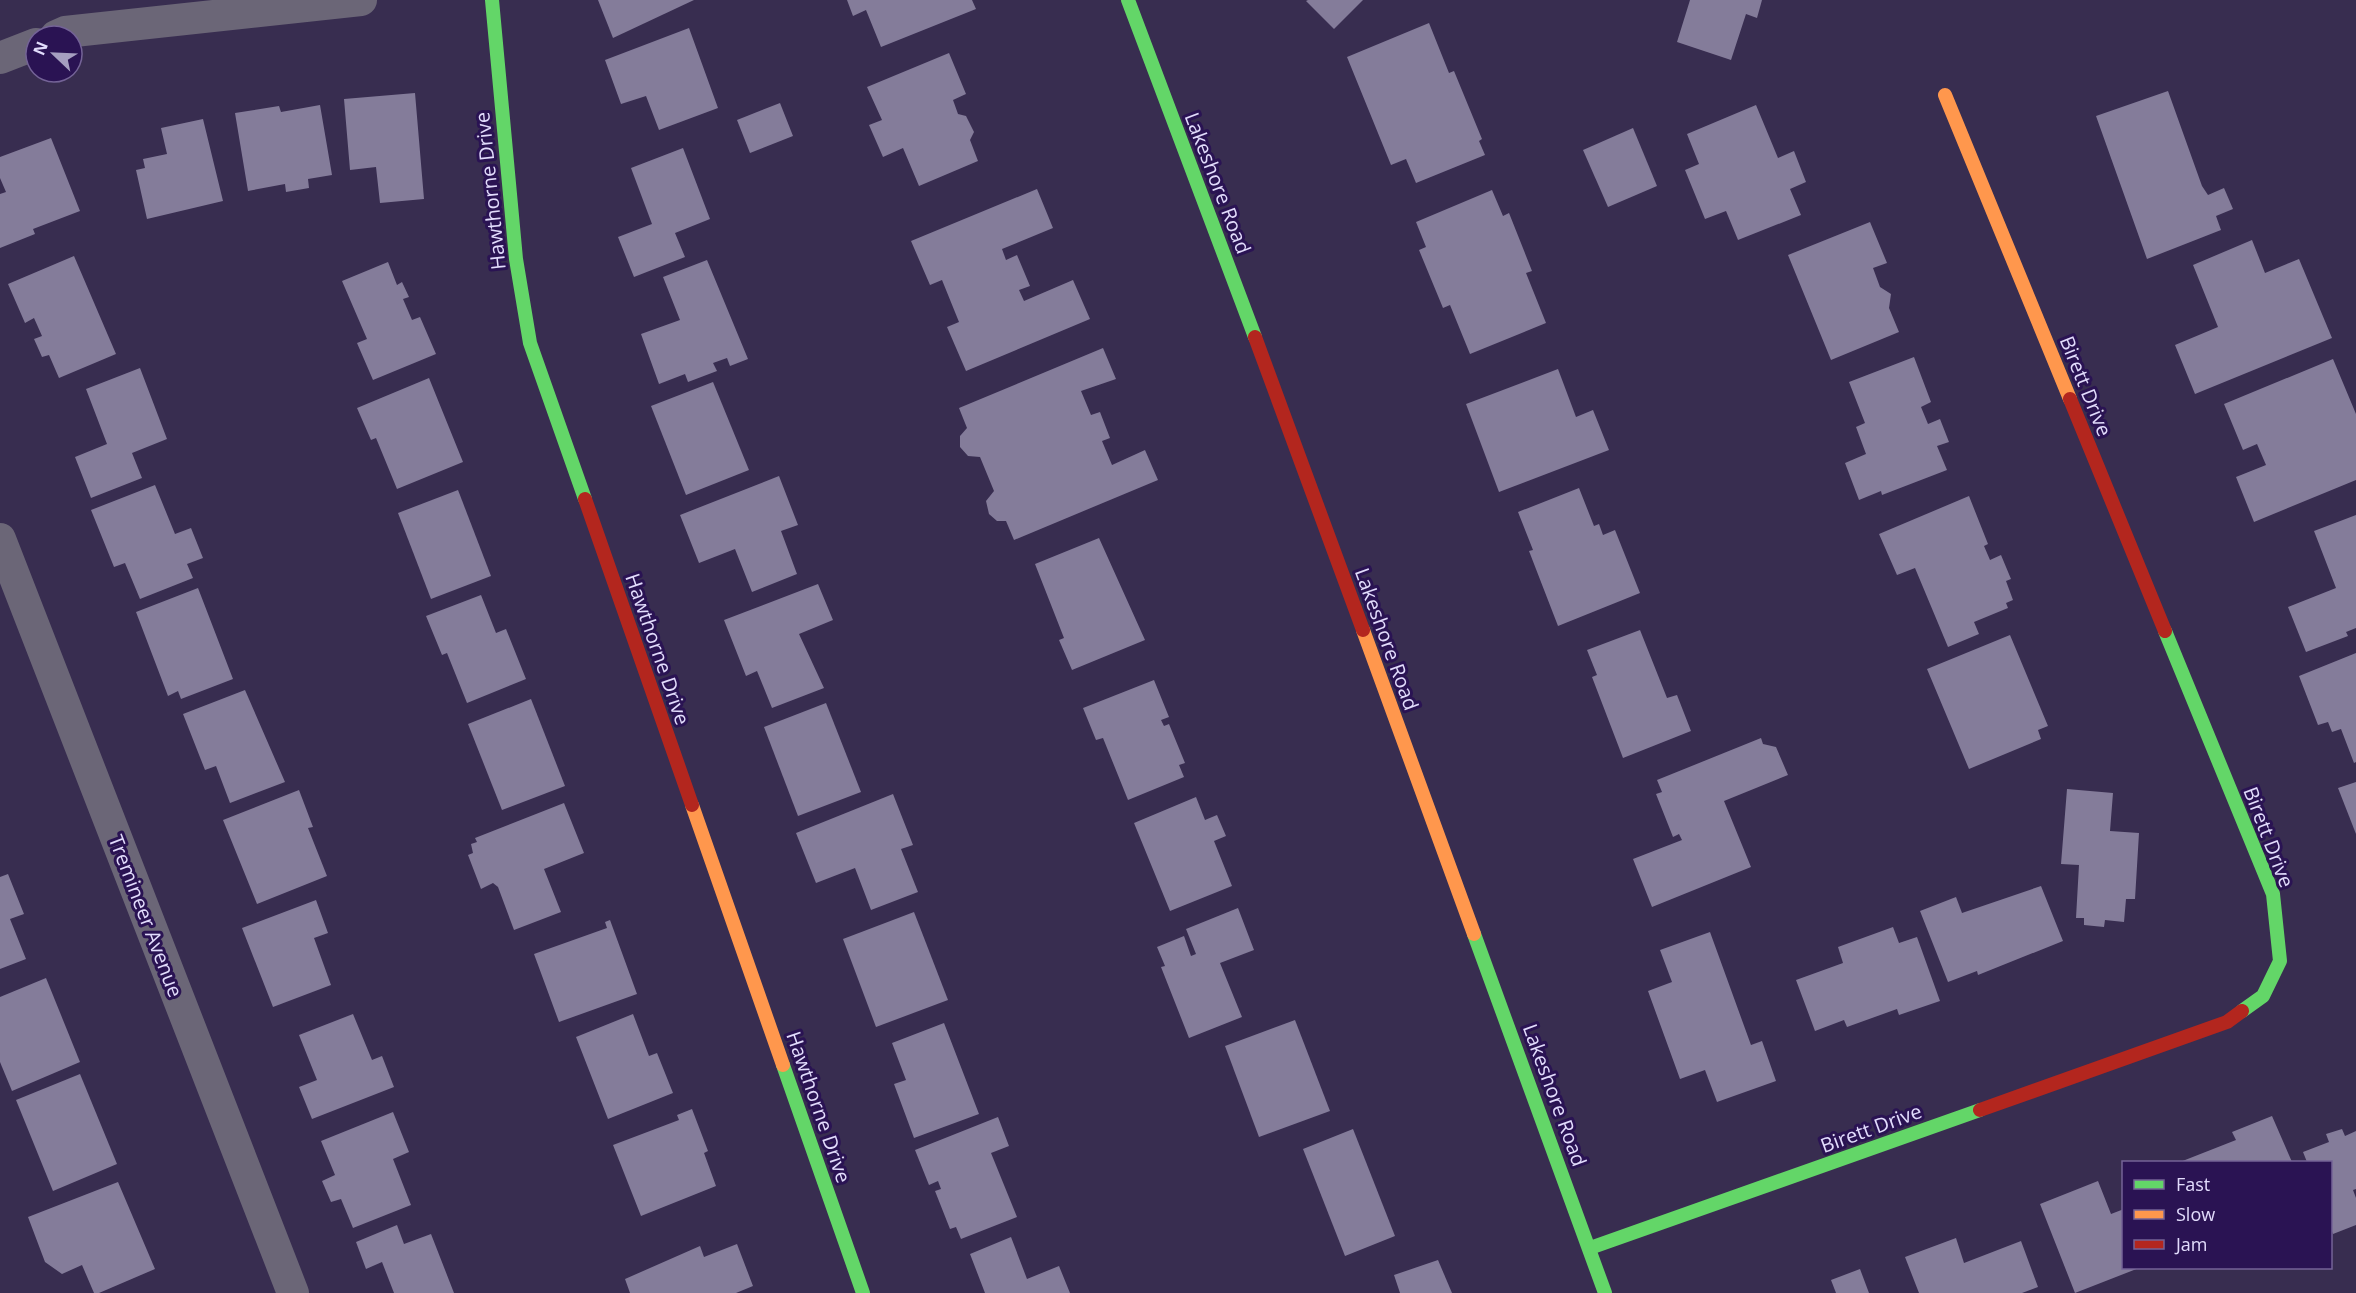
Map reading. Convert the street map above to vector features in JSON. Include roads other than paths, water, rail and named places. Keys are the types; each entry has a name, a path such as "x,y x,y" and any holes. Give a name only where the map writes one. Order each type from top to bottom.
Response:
{"street":[{"path":"84,30 361,0"},
{"name":"Hawthorne Drive","path":"492,0 516,259 530,343 863,1293"},
{"name":"Lakeshore Road","path":"1128,0 1203,197 1605,1293"},
{"path":"0,58 24,49"},
{"name":"Birett Drive","path":"1590,1248 2227,1022 2263,996 2280,961 2273,894 1945,95"},
{"name":"Tremineer Avenue","path":"0,538 293,1293"}]}
